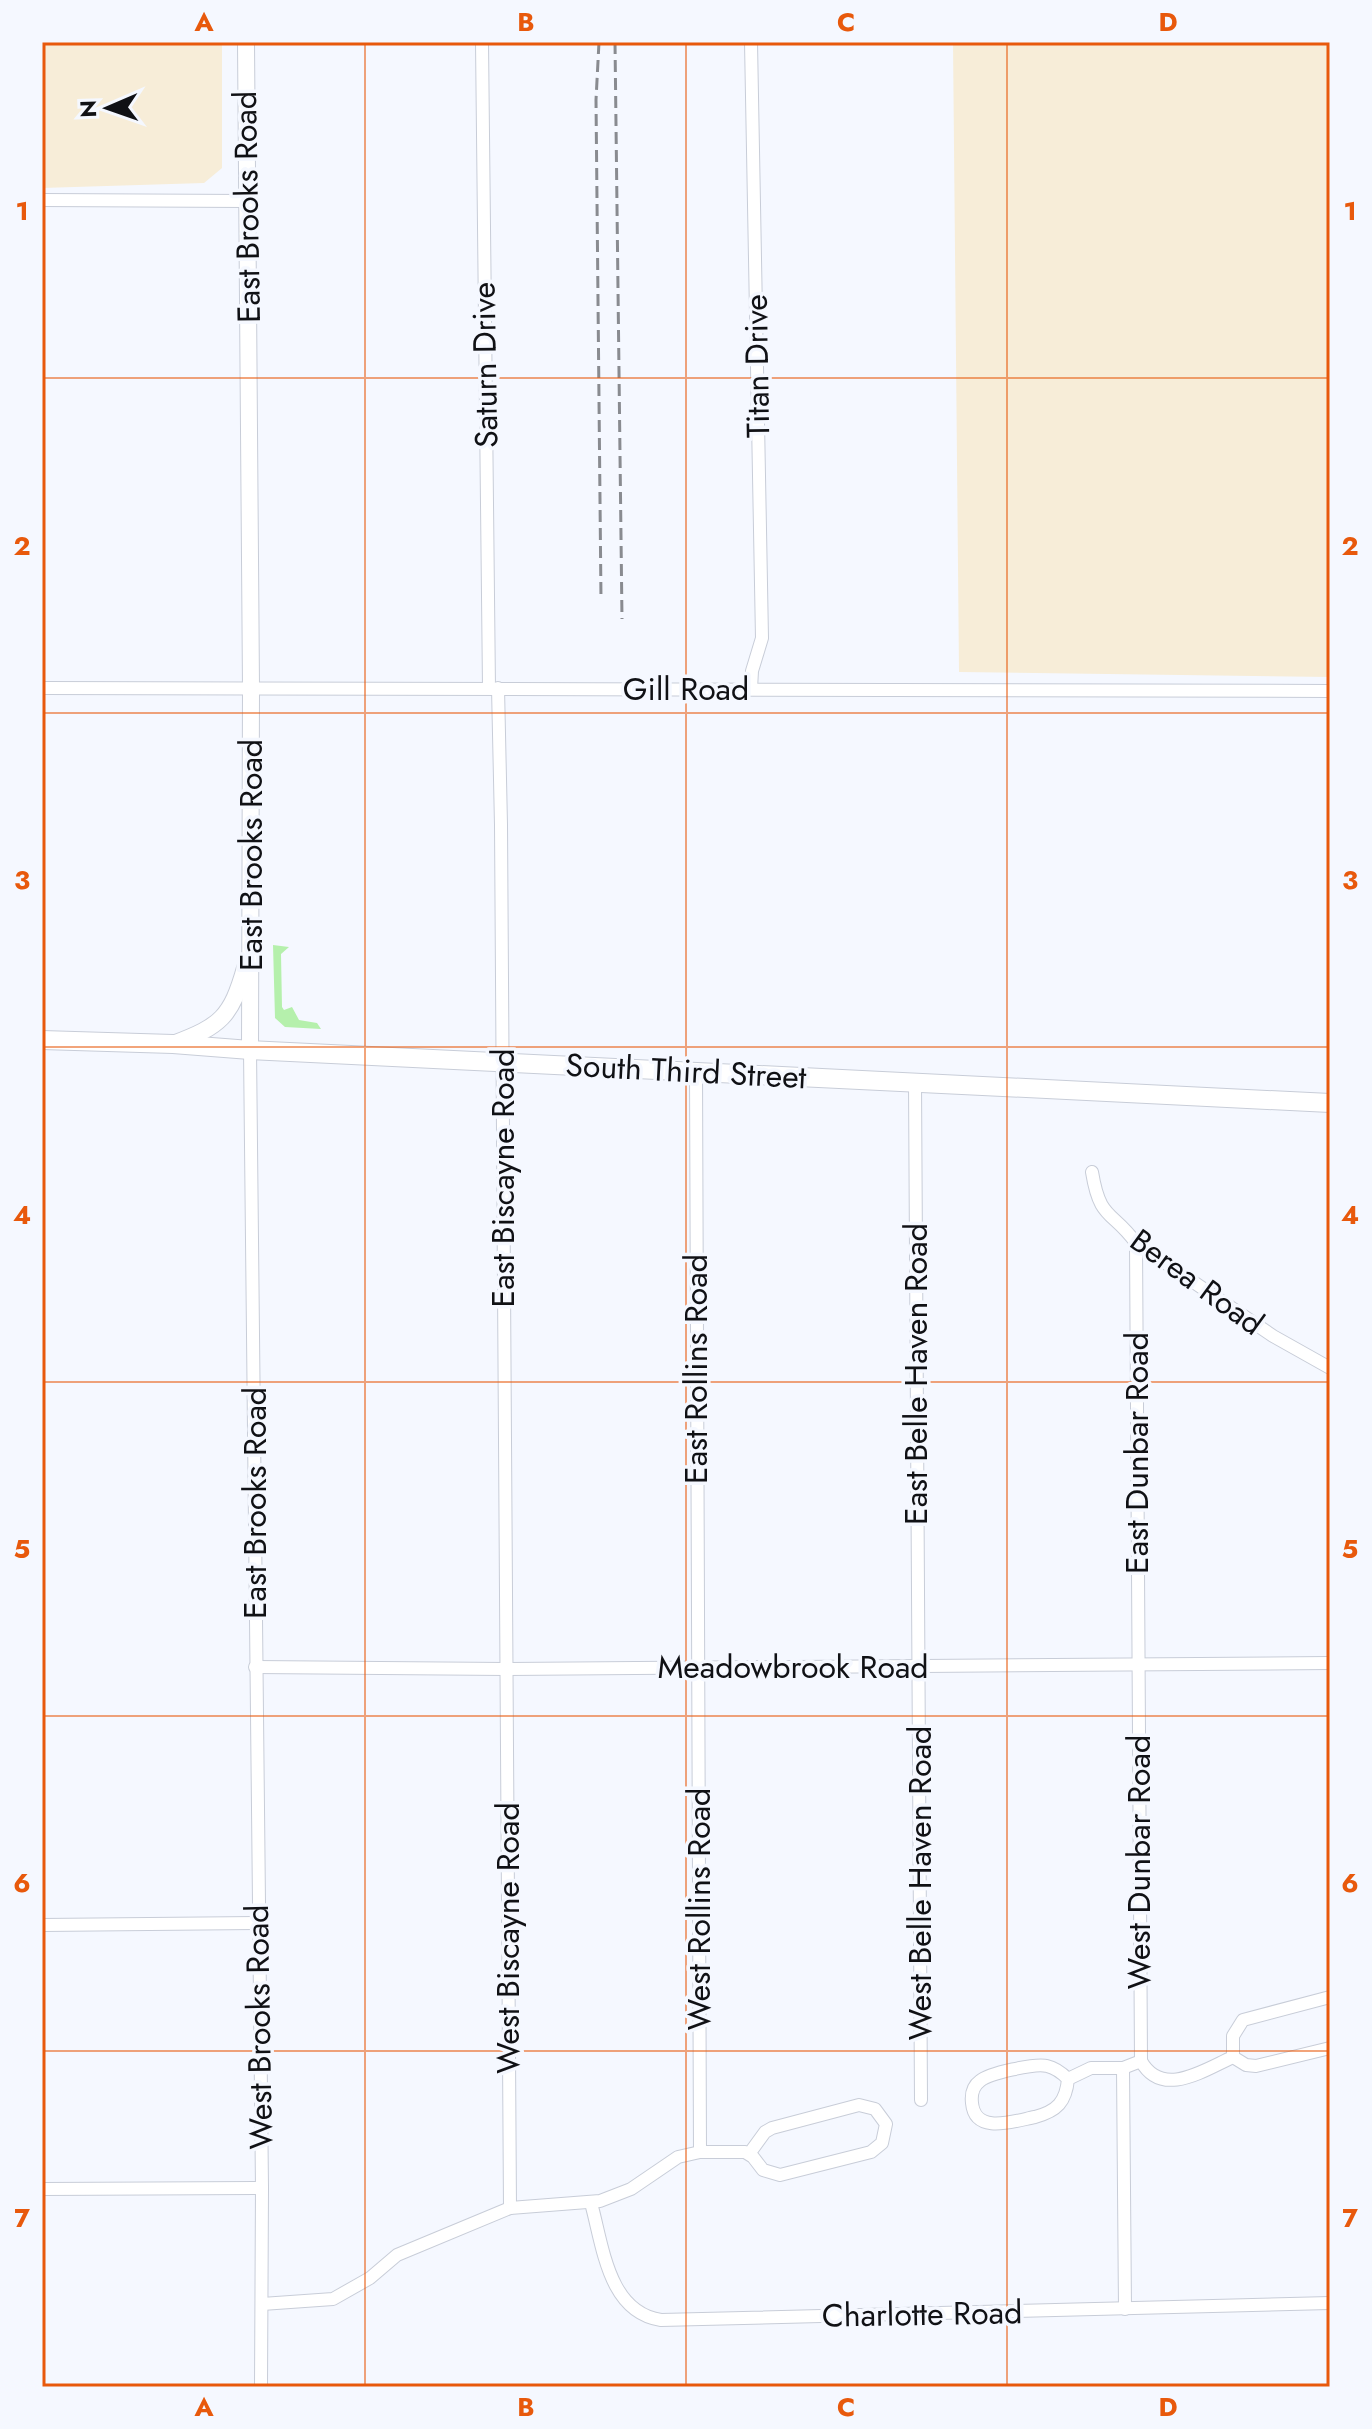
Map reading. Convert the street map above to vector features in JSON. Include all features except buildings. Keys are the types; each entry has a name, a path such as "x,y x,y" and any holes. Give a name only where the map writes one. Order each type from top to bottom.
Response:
{"highway":[{"name":"South Third Street","path":"42,1040 173,1044 1330,1103"}],"main road":[{"name":"East Brooks Road","path":"246,42 251,688 250,1050"},
{"path":"173,1044 201,1034 233,1005 252,947"}],"street":[{"name":"Saturn Drive","path":"482,42 494,688"},
{"name":"Titan Drive","path":"751,42 762,638 752,671 751,689"},
{"path":"42,200 247,201"},
{"name":"Gill Road","path":"42,688 1330,691"},
{"name":"East Biscayne Road","path":"494,688 501,825 506,1669"},
{"name":"East Brooks Road","path":"250,1050 255,1667"},
{"name":"East Rollins Road","path":"696,1071 698,1667"},
{"name":"East Belle Haven Road","path":"915,1082 919,1666"},
{"name":"Berea Road","path":"1092,1172 1098,1202 1136,1243 1273,1336 1330,1368"},
{"name":"East Dunbar Road","path":"1136,1243 1138,1663"},
{"name":"West Dunbar Road","path":"1138,1663 1141,2061"},
{"name":"Meadowbrook Road","path":"255,1667 506,1669 1330,1663"},
{"name":"West Belle Haven Road","path":"919,1666 921,2100"},
{"name":"West Brooks Road","path":"255,1667 262,2188 261,2387"},
{"name":"West Rollins Road","path":"698,1667 700,2152"},
{"name":"West Biscayne Road","path":"506,1669 510,2208"},
{"path":"42,1925 258,1923"},
{"path":"1233,2057 1233,2036 1243,2020 1330,1997"},
{"path":"1233,2057 1246,2065 1256,2066 1330,2048"},
{"path":"1068,2079 1091,2068 1123,2068 1141,2061 1153,2076 1175,2080 1193,2076 1233,2057"},
{"path":"1042,2065 1057,2070 1068,2079 1062,2103 1045,2114 990,2124 981,2121 973,2108 973,2091 987,2077 1042,2065"},
{"path":"1123,2068 1125,2309"},
{"path":"262,2304 333,2299 370,2278 397,2255 510,2208 591,2203 628,2190 678,2157 700,2152 737,2151 749,2154 767,2172 784,2175 871,2152 882,2143 886,2124 875,2109 867,2105 854,2106 768,2130 749,2154"},
{"path":"42,2189 262,2188"},
{"name":"Charlotte Road","path":"591,2203 616,2287 634,2310 653,2319 1330,2303"}],"shaded area":[{"path":"42,42 222,42 222,168 204,183 42,188"},
{"path":"953,42 1330,42 1330,677 959,672"}],"green space":[{"path":"273,945 289,947 281,954 282,1007 284,1010 292,1007 299,1020 317,1023 321,1029 285,1027 275,1018"}],"railway":[{"path":"599,42 596,100 601,599"},
{"path":"615,42 622,619"}]}
